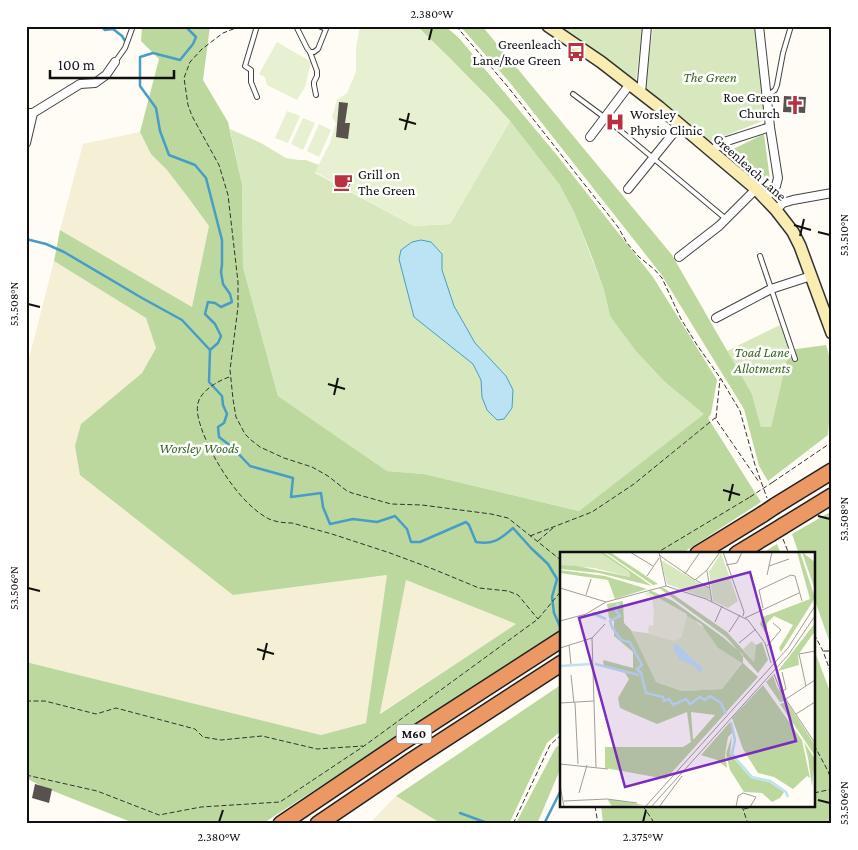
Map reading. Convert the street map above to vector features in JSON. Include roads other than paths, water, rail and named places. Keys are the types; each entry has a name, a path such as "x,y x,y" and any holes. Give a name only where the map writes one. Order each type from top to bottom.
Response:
{"highway":[{"path":"701,552 832,471"},
{"path":"740,552 832,496"},
{"name":"M60","path":"281,824 555,643"},
{"name":"M60","path":"318,824 556,666"},
{"name":"M60","path":"337,824 411,761"}],"street":[{"name":"Greenleach Lane","path":"548,26 641,92 756,189 776,210 793,232 800,246 832,333"},
{"path":"759,26 770,127 778,178 776,186 765,199"},
{"path":"641,92 646,27"},
{"path":"26,143 30,113 80,84 95,83 106,75 115,62"},
{"path":"590,138 630,84"},
{"path":"628,189 680,125"},
{"path":"712,151 727,140 770,127"},
{"path":"679,257 726,219 756,189"},
{"path":"776,210 784,203 793,200 832,193"},
{"path":"716,318 770,289 811,276"}],"lane":[{"path":"115,62 125,48 133,26"},
{"path":"257,26 245,66 251,70 251,82 257,97"},
{"path":"296,26 317,70 314,84 316,94"},
{"path":"310,52 318,49 326,29 319,26"},
{"path":"767,96 775,90 777,85 783,53 791,26"},
{"path":"573,94 726,219"},
{"path":"760,256 795,359"}],"water":[{"path":"421,240 431,242 442,254 442,270 454,306 475,343 506,376 513,390 512,408 504,419 497,420 487,410 482,397 481,380 473,364 414,317 399,259 401,250 412,242"}],"waterway":[{"path":"101,26 105,30 113,29 125,41"},
{"path":"185,26 196,37 193,44 180,60 153,53 140,57 140,86 156,108 160,131 169,155 195,165 206,178 222,240 221,272 223,284 230,294 232,302 221,307 215,303 208,302 205,314 215,324 221,336 218,343 210,350 209,382 222,396 227,414 224,423 218,427 219,437 232,447 250,466 293,478 291,497 321,493 323,507 330,524 353,519 377,522 395,516 407,529 411,542 420,542 466,522 476,542 492,542 513,528 548,564 557,579 552,597 554,613 560,626"},
{"path":"26,239 46,244 64,252 182,320 210,350"},
{"path":"544,824 560,792"},
{"path":"460,813 490,824"}],"place":[{"name":"Greenleach Lane/Roe Green","path":"576,52"},
{"name":"Roe Green Church","path":"795,105"},
{"name":"Worsley Physio Clinic","path":"615,122"},
{"name":"Grill on The Green","path":"343,182"}],"park label":[{"name":"The Green","path":"710,77"},
{"name":"Toad Lane Allotments","path":"762,360"},
{"name":"Worsley Woods","path":"199,448"}]}
